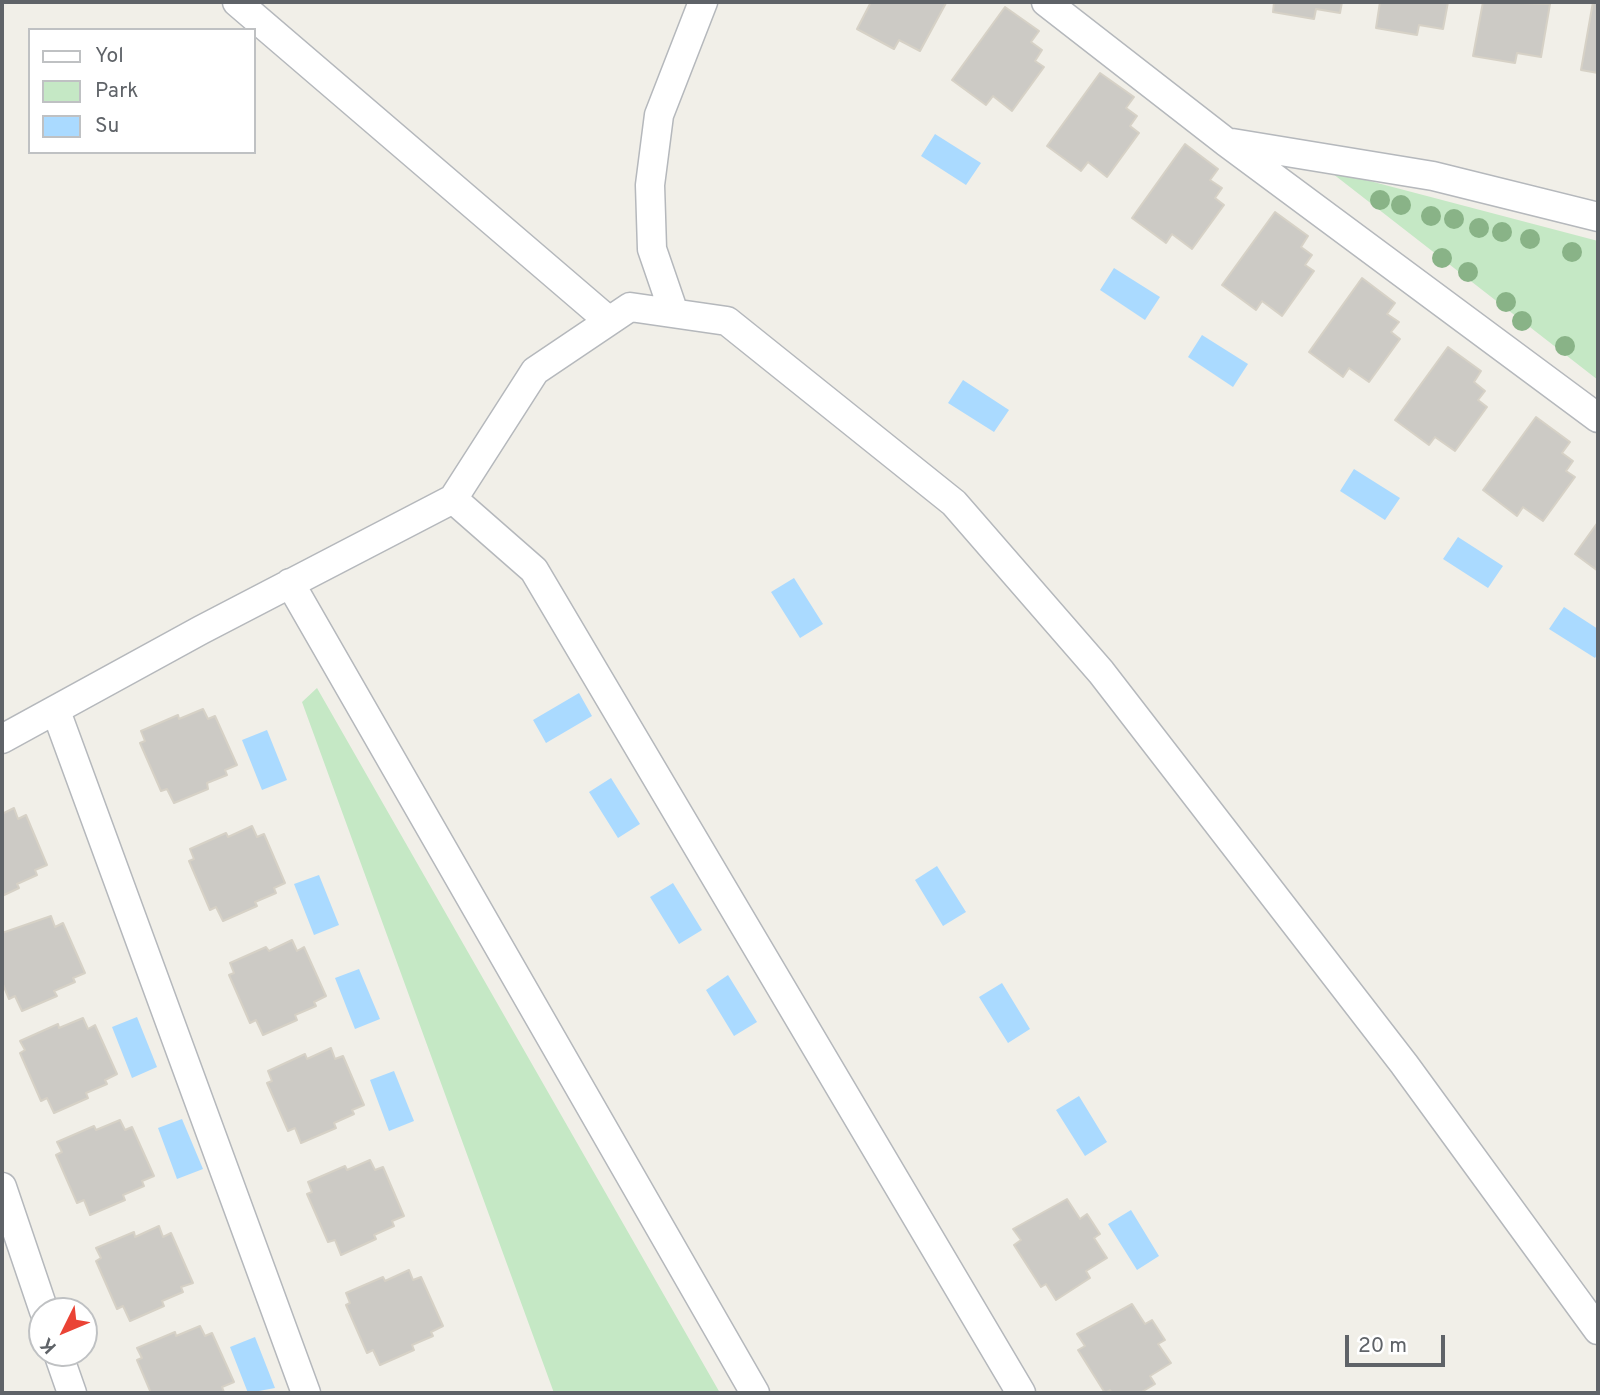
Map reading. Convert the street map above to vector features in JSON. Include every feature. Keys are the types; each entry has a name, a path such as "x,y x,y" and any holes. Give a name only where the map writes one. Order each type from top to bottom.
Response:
{"street":[{"path":"237,2 609,321"},
{"path":"674,313 652,249 650,184 659,115 703,2"},
{"path":"1046,2 1226,142 1598,418"},
{"path":"1226,142 1433,176 1598,217"},
{"path":"2,738 290,583 453,499 535,371 631,307 727,321 954,503 1118,693 1404,1065 1598,1330"},
{"path":"453,499 534,570 1021,1393"},
{"path":"290,583 755,1393"},
{"path":"56,711 306,1393"},
{"path":"2,1187 39,1297"},
{"path":"63,1367 72,1393"}],"green space":[{"path":"1328,170 1598,241 1598,380"},
{"path":"317,688 720,1393 554,1393 302,702"}],"water":[{"path":"935,134 981,163 966,185 921,156"},
{"path":"1114,268 1160,297 1145,320 1100,290"},
{"path":"1202,335 1248,364 1233,387 1188,357"},
{"path":"963,380 1009,410 994,432 948,403"},
{"path":"1354,469 1400,498 1385,520 1340,491"},
{"path":"1458,537 1503,566 1488,588 1443,559"},
{"path":"794,578 823,624 800,638 771,592"},
{"path":"1564,607 1598,629 1598,653 1595,658 1549,629"},
{"path":"579,693 592,716 546,743 533,720"},
{"path":"267,730 287,780 262,790 242,740"},
{"path":"611,778 640,824 618,838 589,792"},
{"path":"937,866 966,912 943,926 915,880"},
{"path":"319,875 339,925 314,935 294,884"},
{"path":"673,883 702,930 679,944 650,897"},
{"path":"359,969 380,1019 355,1029 335,978"},
{"path":"728,975 757,1022 734,1036 706,990"},
{"path":"1002,983 1030,1029 1008,1043 979,997"},
{"path":"137,1017 157,1067 132,1078 112,1027"},
{"path":"394,1071 414,1121 389,1131 370,1080"},
{"path":"1079,1096 1107,1142 1085,1156 1056,1110"},
{"path":"182,1119 203,1169 177,1179 158,1128"},
{"path":"1131,1210 1159,1256 1137,1270 1108,1224"},
{"path":"255,1337 275,1388 248,1393 230,1347"}],"building":[{"path":"871,2 946,3 920,51 899,40 894,49 857,29"},
{"path":"1274,2 1342,2 1340,13 1316,9 1314,19 1273,12"},
{"path":"1380,2 1448,2 1443,29 1419,25 1417,35 1376,28"},
{"path":"1483,2 1550,4 1541,57 1517,53 1515,63 1473,56"},
{"path":"1593,2 1598,2 1598,73 1581,70"},
{"path":"1005,7 1039,31 1031,42 1042,50 1035,61 1044,67 1012,111 993,96 986,105 952,80"},
{"path":"1100,73 1134,97 1126,108 1137,116 1130,126 1139,133 1107,177 1088,162 1081,171 1047,146"},
{"path":"1185,144 1218,169 1210,180 1222,188 1215,198 1224,205 1192,249 1172,234 1166,243 1132,218"},
{"path":"1275,212 1308,236 1301,247 1312,255 1305,265 1314,271 1282,316 1262,301 1256,310 1222,285"},
{"path":"1362,278 1395,303 1387,314 1399,322 1391,332 1400,339 1369,382 1349,368 1343,377 1309,352"},
{"path":"1448,347 1481,371 1474,382 1485,391 1478,400 1487,407 1455,451 1435,437 1429,445 1395,420"},
{"path":"1536,417 1570,442 1562,453 1573,461 1566,471 1575,477 1543,521 1523,507 1517,516 1483,490"},
{"path":"1598,522 1598,571 1575,554"},
{"path":"203,709 208,719 215,716 237,765 225,770 227,775 207,783 208,789 174,803 167,789 161,791 140,743 145,741 141,731 178,715 179,719"},
{"path":"14,808 18,819 26,815 47,865 35,870 37,875 17,884 19,888 2,896 2,814"},
{"path":"252,826 257,837 264,834 285,883 274,888 276,893 255,902 257,906 223,921 216,907 210,910 189,861 194,859 190,849 226,833 228,837"},
{"path":"51,916 55,927 63,923 85,973 73,978 75,982 54,991 57,996 22,1011 15,996 9,999 2,982 2,933"},
{"path":"292,940 297,951 304,947 326,996 314,1002 316,1006 295,1015 297,1020 263,1035 256,1020 250,1023 229,975 234,973 230,963 266,947 269,951"},
{"path":"83,1018 88,1029 95,1025 117,1074 105,1080 107,1084 86,1093 88,1098 54,1113 47,1098 41,1101 20,1053 25,1050 20,1041 58,1024 59,1028"},
{"path":"331,1048 335,1059 343,1056 364,1105 352,1110 354,1114 334,1123 336,1128 301,1143 295,1128 288,1131 267,1083 272,1081 268,1071 305,1054 307,1059"},
{"path":"120,1120 125,1130 132,1127 154,1176 142,1181 144,1186 123,1195 125,1200 90,1215 84,1200 77,1203 56,1155 62,1152 57,1142 94,1126 96,1130"},
{"path":"370,1160 375,1170 383,1167 404,1216 392,1221 394,1226 374,1235 376,1239 341,1255 335,1240 328,1242 307,1194 312,1192 308,1182 345,1166 347,1170"},
{"path":"1067,1199 1080,1219 1087,1214 1100,1234 1094,1238 1107,1258 1086,1271 1090,1278 1056,1300 1046,1284 1041,1287 1014,1245 1021,1240 1013,1229"},
{"path":"159,1226 163,1237 171,1233 193,1283 181,1287 183,1292 162,1301 164,1306 130,1321 123,1306 117,1309 96,1261 101,1258 96,1248 134,1232 135,1237"},
{"path":"409,1270 413,1280 421,1277 443,1326 431,1332 433,1336 412,1345 414,1350 380,1365 373,1350 367,1353 346,1305 350,1303 346,1293 383,1277 385,1281"},
{"path":"1132,1304 1145,1324 1152,1320 1165,1340 1158,1344 1171,1363 1150,1376 1155,1384 1140,1393 1112,1393 1110,1390 1105,1393 1078,1350 1085,1346 1077,1334"},
{"path":"200,1326 205,1336 212,1333 234,1382 222,1387 224,1392 221,1393 151,1393 137,1360 142,1358 137,1348 175,1332 176,1336"}]}
